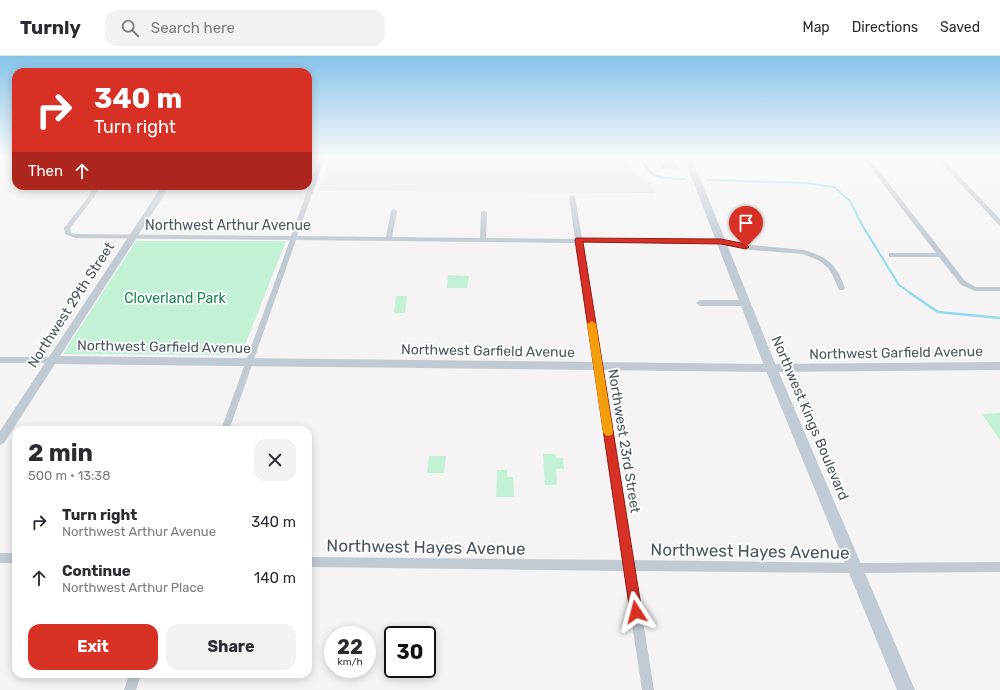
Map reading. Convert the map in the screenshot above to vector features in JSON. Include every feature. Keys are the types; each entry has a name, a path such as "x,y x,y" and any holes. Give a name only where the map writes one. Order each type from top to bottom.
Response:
{"main road":[{"name":"Northwest Kings Boulevard","path":"700,188 771,368 906,690"}],"street":[{"path":"889,188 966,285 975,289 1000,289"},
{"path":"967,188 1000,223"},
{"name":"Northwest Arthur Avenue","path":"94,190 92,196 67,228 66,232 68,234 75,236 721,242 753,248 798,251 810,254 831,267 841,288"},
{"name":"Northwest 29th Street","path":"0,440 163,190"},
{"path":"225,426 311,190"},
{"name":"Northwest 23rd Street","path":"572,197 648,690"},
{"path":"389,238 394,211"},
{"path":"483,239 484,212"},
{"path":"891,255 941,255"},
{"path":"700,303 746,303"},
{"name":"Northwest Garfield Avenue","path":"0,360 771,368 1000,366"},
{"path":"0,558 12,558"},
{"name":"Northwest Hayes Avenue","path":"312,562 856,568 1000,567"},
{"path":"130,690 134,678"}],"shaded area":[{"path":"319,188 653,188 654,193 318,191"}],"green space":[{"name":"Cloverland Park","path":"136,241 286,241 241,355 63,354"},
{"path":"448,275 469,276 467,288 447,288"},
{"path":"396,296 407,296 405,313 394,313"},
{"path":"1000,413 1000,440 982,414"},
{"path":"543,454 555,454 557,458 563,458 564,469 556,469 557,485 545,485"},
{"path":"429,456 446,456 444,473 427,473"},
{"path":"497,470 507,470 507,477 513,477 514,497 496,497"}],"waterway":[{"path":"835,188 850,201 862,225 899,285 912,294"},
{"path":"910,293 938,312 1000,318"}],"slow traffic":[{"path":"592,324 608,432"}],"route":[{"path":"636,612 579,240 721,242 746,247"}]}
